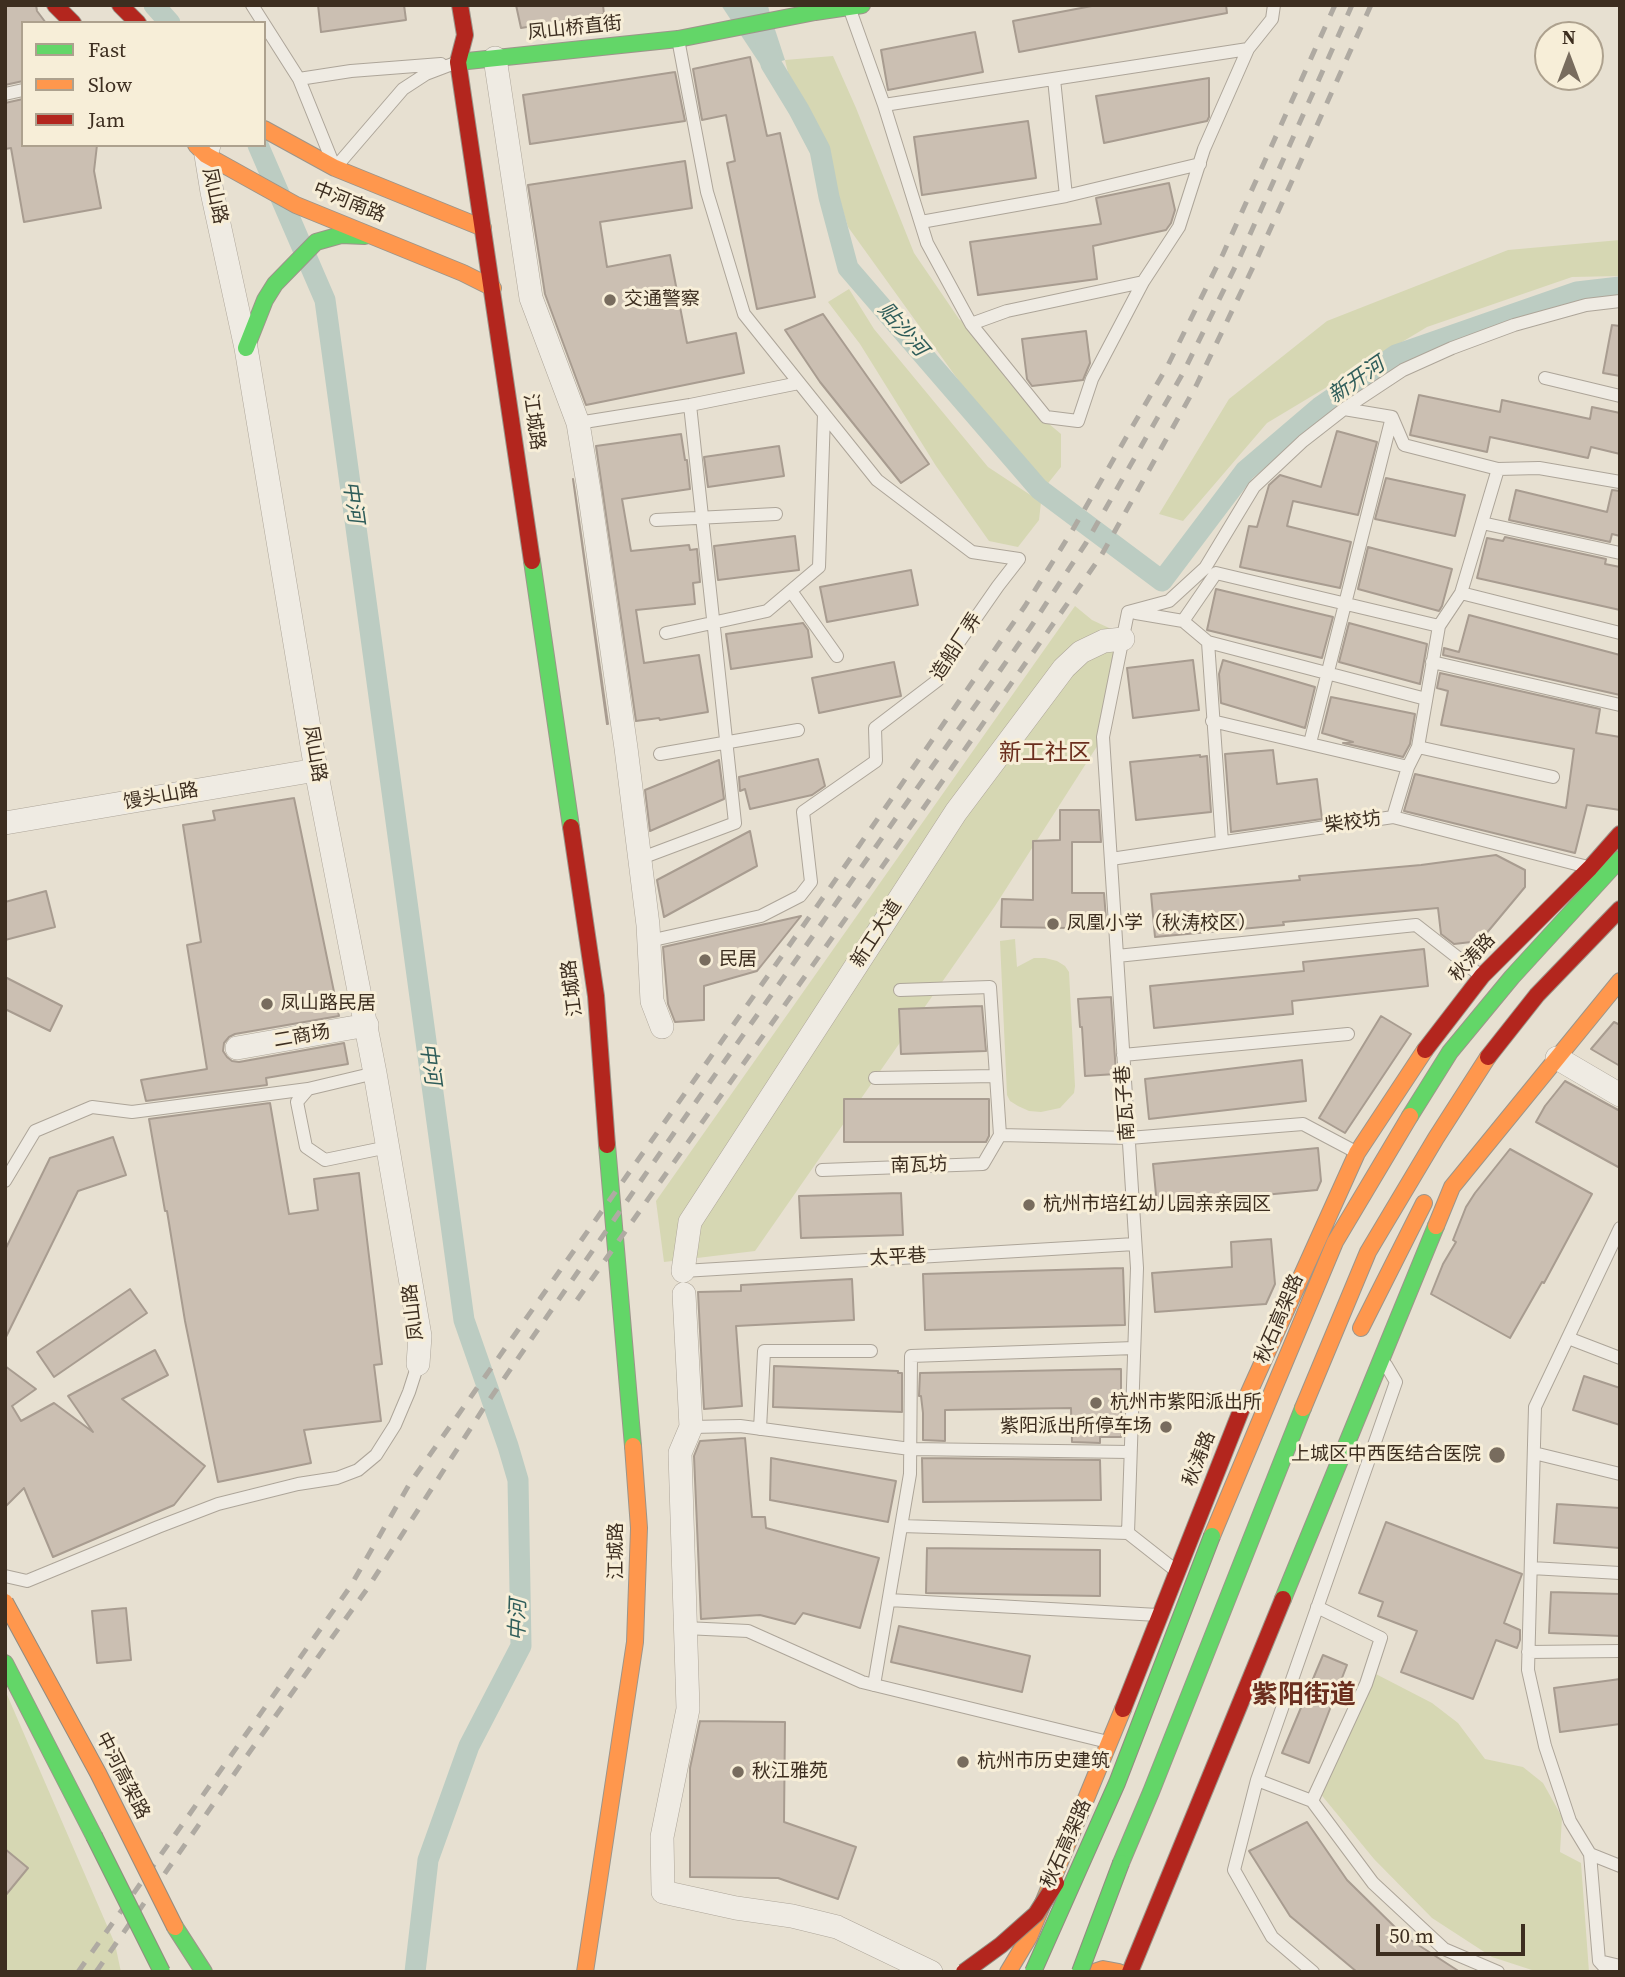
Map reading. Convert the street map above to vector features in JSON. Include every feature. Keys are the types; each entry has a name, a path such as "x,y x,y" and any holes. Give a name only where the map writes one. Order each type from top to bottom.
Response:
{"main road":[{"path":"55,5 71,21"},
{"path":"120,5 136,21"},
{"name":"江城路","path":"460,5 465,35 458,62 596,996 636,1473 639,1573 635,1643 585,1972"},
{"name":"凤山桥直街","path":"458,62 678,39 855,6"},
{"name":"中河南路","path":"266,130 335,168 483,228"},
{"name":"中河南路","path":"204,149 296,205 463,273 493,288"},
{"path":"246,348 265,300 275,284 317,242 341,234 376,237"},
{"name":"秋涛路","path":"1008,1972 1029,1937 1050,1888 1245,1401 1357,1153 1433,1038 1482,976 1590,868 1620,834"},
{"name":"秋石高架路","path":"1032,1972 1117,1783 1212,1536 1335,1242 1450,1052 1511,977 1620,859"},
{"path":"1080,1972 1121,1863 1368,1252 1483,1063 1538,995 1620,909"},
{"path":"1580,974 1620,930"},
{"path":"1050,1888 1129,1972 1452,1187 1620,981"},
{"path":"1353,1343 1431,1188"},
{"path":"1250,1544 1322,1403"},
{"name":"中河高架路","path":"5,1602 98,1773 197,1972"},
{"path":"5,1663 162,1972"},
{"path":"964,1972 1001,1945 1036,1913 1117,1783"},
{"path":"94,1836 120,1922"},
{"path":"175,1927 204,1972"},
{"path":"1094,1972 1103,1969 1119,1972"}],"street":[{"path":"495,58 531,298 578,423 626,748 649,941 652,1001 662,1027"},
{"name":"凤山路","path":"204,149 246,348 317,770 376,1073 420,1336 418,1364"},
{"name":"新工大道","path":"683,1271 690,1222 957,812 1064,668 1081,652 1104,641 1123,639"},
{"name":"馒头山路","path":"5,823 317,770"},
{"name":"二商场","path":"237,1048 367,1025"},
{"path":"1557,1058 1620,1096"},
{"path":"684,1294 691,1427 680,1454 688,1709 662,1837 663,1892 837,1927 931,1972"}],"lane":[{"path":"252,5 262,21"},
{"path":"855,6 927,243 971,324 1046,417 1078,421 1092,379 1143,282 1179,227 1199,164 1248,49 1272,19 1274,5"},
{"path":"266,27 299,79 335,168 403,89 426,74 458,62"},
{"path":"666,633 767,611 819,567 824,414 744,314 707,192 678,39"},
{"path":"884,105 1248,49"},
{"path":"299,79 351,71 458,62"},
{"path":"1054,79 1066,195"},
{"path":"921,222 1066,195 1199,164"},
{"path":"971,324 1007,311 1143,282"},
{"path":"1128,612 1169,601 1205,568 1254,487 1303,441 1344,409 1403,370 1452,348 1514,326 1587,305 1620,301"},
{"path":"1545,378 1620,396"},
{"path":"578,423 690,405 799,383"},
{"path":"639,859 735,823 690,405"},
{"path":"1344,409 1392,417"},
{"name":"造船厂弄","path":"649,941 761,916 800,896 811,882 803,812 876,761 875,728 938,680 943,665 1019,559 972,552 877,480 824,414"},
{"path":"1392,417 1404,445 1498,469 1539,468 1620,482"},
{"path":"1310,743 1392,417"},
{"path":"1393,817 1408,767 1418,747 1439,626 1461,593 1498,469"},
{"path":"656,520 776,514"},
{"path":"1482,523 1620,553"},
{"path":"1183,621 1216,573 1439,626"},
{"path":"791,591 837,656"},
{"path":"1461,593 1620,633"},
{"path":"1128,612 1183,621 1208,642 1426,699"},
{"name":"南瓦子巷","path":"1128,612 1103,737 1137,1268 1128,1533"},
{"path":"1208,642 1222,842"},
{"path":"1432,662 1620,705"},
{"path":"1212,721 1408,767"},
{"path":"660,754 798,730"},
{"path":"1418,747 1553,777"},
{"name":"柴校坊","path":"1111,859 1393,817 1590,868"},
{"path":"1117,956 1416,925 1482,976"},
{"path":"900,990 990,987 1000,1135 1129,1138 1303,1124 1357,1153"},
{"path":"1123,1055 1348,1034"},
{"path":"5,1181 35,1131 92,1107 132,1112 308,1089 376,1073"},
{"path":"875,1079 996,1076"},
{"path":"308,1089 297,1102 306,1147 325,1160 388,1147"},
{"name":"南瓦坊","path":"822,1170 983,1164 1000,1135"},
{"path":"1609,1972 1599,1961 1590,1854 1570,1821 1545,1746 1528,1670 1528,1652 1535,1407 1618,1236"},
{"name":"太平巷","path":"683,1271 1135,1244"},
{"path":"683,1271 684,1294"},
{"path":"1568,1338 1620,1357"},
{"path":"874,1685 910,1474 911,1356 1134,1348"},
{"path":"760,1429 764,1351 871,1351"},
{"path":"1313,1972 1272,1937 1234,1870 1256,1780 1396,1382 1382,1358"},
{"path":"5,1576 27,1581 218,1504 298,1484 337,1478 358,1470 376,1455 395,1425 418,1364"},
{"path":"691,1427 740,1426 910,1449 1130,1452"},
{"path":"1534,1453 1620,1474"},
{"path":"901,1526 1128,1533 1178,1572"},
{"path":"1531,1568 1620,1573"},
{"path":"889,1600 1161,1615"},
{"path":"1312,1801 1366,1685 1381,1638 1317,1607"},
{"path":"685,1628 748,1631 862,1682 1110,1742"},
{"path":"1528,1652 1620,1651"},
{"path":"1256,1780 1312,1801 1373,1883 1444,1949 1498,1972"},
{"path":"1590,1854 1620,1866"},
{"path":"1599,1961 1620,1966"}],"green space":[{"path":"833,56 914,253 959,319 969,327 1007,380 1042,418 1061,434 1061,467 1045,487 969,395 848,227 823,144 792,89 785,60"},
{"path":"1620,240 1620,276 1572,277 1427,327 1267,423 1183,521 1159,514 1229,399 1327,321 1508,250"},
{"path":"849,289 874,329 988,467 1041,502 1039,520 1018,547 989,541 936,466 860,344 828,302"},
{"path":"1075,606 1092,620 1124,635 1103,737 995,906 755,1251 664,1262 656,1201"},
{"path":"1015,939 1017,967 1034,958 1045,958 1057,961 1069,972 1074,1093 1060,1108 1041,1112 1018,1106 1010,1101 1007,1095 1000,941"},
{"path":"1372,1672 1432,1703 1458,1723 1485,1759 1523,1767 1543,1783 1562,1817 1560,1852 1581,1863 1589,1972 1538,1972 1492,1957 1432,1918 1374,1859 1319,1792"},
{"path":"5,1690 115,1944 121,1972 5,1972"}],"shaded area":[{"path":"721,5 767,5 785,60 762,67"}],"building":[{"path":"5,5 36,5 44,21 21,21 21,81 5,85"},
{"path":"318,5 404,5 406,20 321,32"},
{"path":"516,5 603,5 604,14 521,28"},
{"path":"1097,5 1226,5 1227,13 1019,52 1013,21"},
{"path":"975,32 983,72 888,90 881,50"},
{"path":"750,57 767,136 780,133 815,297 757,309 727,163 735,161 726,115 702,120 693,69"},
{"path":"675,72 685,121 530,144 523,95"},
{"path":"1209,78 1207,121 1104,143 1096,96"},
{"path":"21,99 21,147 97,147 94,171 101,208 24,222 11,148 5,149 5,103"},
{"path":"1028,121 1036,178 922,195 914,137"},
{"name":"交通警察","path":"685,161 692,208 600,222 607,267 670,255 687,343 736,333 744,373 586,405 545,294 528,185"},
{"path":"1169,183 1175,210 1166,230 1093,246 1097,279 978,295 970,242 1101,224 1096,198"},
{"path":"823,314 929,464 901,483 820,382 785,330"},
{"path":"1612,325 1620,326 1620,376 1603,373"},
{"path":"1086,331 1090,363 1083,380 1032,386 1027,379 1022,339"},
{"path":"1419,395 1500,412 1502,400 1590,419 1592,407 1620,413 1620,454 1591,447 1588,458 1490,437 1487,452 1410,435"},
{"path":"1337,431 1377,442 1358,515 1293,501 1287,526 1351,542 1340,588 1240,567 1249,526 1257,527 1269,485 1280,475 1321,487"},
{"path":"681,434 690,489 622,499 631,551 689,545 690,550 697,549 700,582 693,583 695,604 636,610 644,663 699,655 708,712 636,721 596,446"},
{"path":"779,446 784,476 708,487 704,457"},
{"path":"1386,478 1465,495 1455,536 1375,519"},
{"path":"573,479 575,492 608,724 607,724"},
{"path":"1516,490 1607,512 1612,490 1620,491 1620,536 1612,534 1610,542 1509,520"},
{"path":"795,536 799,570 718,580 714,546"},
{"path":"1505,537 1606,559 1605,564 1620,567 1620,610 1477,578 1487,538 1503,541"},
{"path":"1368,547 1452,569 1439,611 1358,589"},
{"path":"911,570 918,605 827,622 820,587"},
{"path":"1216,589 1333,617 1322,658 1207,630"},
{"path":"1469,615 1620,655 1620,695 1443,655 1444,648 1459,652"},
{"path":"803,623 808,630 812,657 731,669 726,634"},
{"path":"1349,623 1427,644 1420,684 1339,662"},
{"path":"1193,660 1199,710 1133,718 1127,668"},
{"path":"1223,660 1315,687 1305,728 1221,703 1219,674"},
{"path":"894,662 901,696 819,713 812,678"},
{"path":"1440,673 1600,709 1596,733 1620,737 1620,810 1587,805 1575,853 1404,811 1415,774 1566,808 1574,749 1441,725 1448,691 1437,688"},
{"path":"1331,697 1415,714 1410,744 1403,757 1343,743 1353,742 1322,733"},
{"path":"1273,750 1277,784 1317,779 1322,819 1231,832 1225,754"},
{"path":"1207,756 1211,812 1136,820 1130,762"},
{"path":"818,759 825,786 812,795 750,809 745,789 740,791 739,777"},
{"path":"719,760 724,799 650,831 645,790"},
{"name":"凤山路民居","path":"294,798 339,1016 235,1034 224,1043 223,1051 232,1061 239,1062 344,1043 348,1064 266,1078 267,1085 146,1101 141,1080 207,1069 187,945 201,942 183,825 215,820 213,811"},
{"path":"1060,810 1099,810 1101,842 1072,842 1072,893 1104,893 1106,919 1070,919 1070,928 1001,927 1002,899 1033,900 1033,841 1060,840"},
{"path":"750,831 757,866 664,917 657,880"},
{"path":"1496,855 1525,870 1525,887 1480,941 1454,944 1441,934 1438,908 1155,937 1151,894 1300,880 1299,876"},
{"path":"46,891 55,927 5,940 5,902"},
{"name":"民居","path":"801,916 757,971 704,986 704,1020 675,1022 668,1004 663,947"},
{"path":"1424,949 1428,986 1292,1001 1293,1014 1154,1028 1150,986 1304,971 1303,962"},
{"path":"5,977 62,1006 50,1031 5,1009"},
{"path":"1111,997 1116,1074 1085,1076 1078,999"},
{"path":"982,1006 986,1051 901,1054 899,1009"},
{"path":"1381,1016 1411,1034 1345,1133 1319,1118"},
{"path":"1614,1022 1620,1025 1620,1066 1591,1049"},
{"path":"1302,1060 1306,1101 1149,1119 1145,1079"},
{"path":"1565,1081 1620,1111 1620,1168 1536,1122"},
{"path":"844,1099 989,1099 989,1136 986,1142 844,1142"},
{"path":"270,1103 289,1214 318,1210 314,1179 359,1173 382,1364 374,1365 381,1421 304,1430 311,1463 218,1482 185,1321 149,1119"},
{"path":"113,1137 126,1175 78,1191 5,1339 5,1250 50,1158"},
{"path":"1318,1148 1321,1181 1317,1190 1157,1205 1153,1164"},
{"path":"1510,1149 1592,1194 1544,1283 1542,1282 1510,1338 1431,1294 1443,1264 1456,1242 1453,1240 1466,1207"},
{"path":"901,1193 903,1235 801,1238 799,1196"},
{"path":"1271,1239 1275,1284 1266,1304 1155,1312 1152,1273 1232,1267 1231,1242"},
{"path":"1123,1268 1125,1325 925,1330 923,1274"},
{"path":"852,1279 854,1320 736,1326 742,1406 704,1409 698,1292 741,1291 741,1285"},
{"path":"130,1289 147,1313 54,1377 37,1352"},
{"path":"155,1350 168,1375 122,1399 205,1466 174,1505 53,1557 24,1488 5,1507 5,1366 36,1389 12,1406 21,1421 54,1403 93,1432 68,1396"},
{"path":"774,1366 898,1371 902,1373 902,1412 773,1407"},
{"path":"1121,1369 1121,1437 1100,1437 1100,1443 1072,1442 1071,1408 945,1410 945,1441 923,1440 920,1373"},
{"path":"1584,1376 1620,1388 1620,1425 1573,1410"},
{"path":"745,1438 752,1517 765,1517 766,1528 879,1558 860,1628 803,1613 795,1624 760,1615 701,1619 694,1456 700,1441"},
{"path":"771,1458 896,1481 888,1522 770,1500"},
{"path":"922,1458 1100,1460 1101,1500 923,1502"},
{"path":"1557,1504 1620,1508 1620,1548 1554,1543"},
{"path":"1386,1522 1522,1574 1504,1623 1520,1630 1517,1648 1496,1640 1473,1699 1401,1672 1417,1631 1378,1616 1383,1602 1359,1593"},
{"path":"927,1548 1100,1550 1100,1596 926,1593"},
{"path":"1551,1592 1620,1594 1620,1636 1549,1633"},
{"path":"126,1608 131,1660 97,1663 92,1611"},
{"path":"899,1626 1030,1656 1022,1692 891,1662"},
{"path":"1323,1655 1347,1665 1309,1763 1282,1753"},
{"path":"1620,1679 1620,1724 1560,1732 1554,1688"},
{"name":"秋江雅苑","path":"700,1721 785,1722 784,1822 856,1847 838,1899 778,1878 690,1877 690,1768"},
{"path":"1307,1822 1347,1880 1403,1935 1460,1972 1357,1972 1290,1916 1249,1851"},
{"path":"5,1849 28,1868 5,1896"}],"waterway":[{"name":"中河","path":"154,5 168,21"},
{"name":"贴沙河","path":"757,5 771,64 820,150 848,268 1039,489 1162,581 1245,471 1320,407 1396,355 1577,292 1620,287"},
{"name":"中河","path":"259,147 325,300 464,1320 518,1480 521,1646 469,1746 428,1860 415,1972"}],"railway":[{"path":"78,1972 350,1587 410,1483 1025,606 1072,531 1168,365 1223,254 1335,5"},
{"path":"96,1972 367,1589 485,1406 1030,628 1086,543 1183,373 1239,259 1352,5"},
{"path":"577,1300 1101,556 1196,386 1255,263 1371,5"}],"traffic: fast":[{"path":"458,62 678,39 862,5"},
{"path":"246,348 265,300 275,284 316,242 341,235 365,236"},
{"path":"532,561 571,827"},
{"path":"1410,1116 1450,1052 1512,977 1620,859"},
{"path":"607,1145 633,1446"},
{"path":"1283,1599 1436,1226"},
{"path":"1121,1863 1303,1408"},
{"path":"1033,1972 1117,1783 1212,1536"},
{"path":"5,1663 94,1836"},
{"path":"94,1836 162,1972"},
{"path":"1080,1972 1121,1863"},
{"path":"175,1927 204,1972"}],"traffic: slow":[{"path":"266,130 335,168 483,228"},
{"path":"198,147 206,155 296,205 463,273 493,288"},
{"path":"1436,1226 1452,1187 1620,981"},
{"path":"1242,1408 1357,1153 1425,1050"},
{"path":"1303,1408 1368,1252 1488,1057"},
{"path":"1212,1536 1335,1242 1410,1116"},
{"path":"1361,1328 1424,1203"},
{"path":"585,1972 635,1642 639,1528 633,1446"},
{"path":"5,1602 98,1773 175,1927"},
{"path":"1008,1972 1029,1937 1123,1709"},
{"path":"1094,1972 1103,1969 1119,1972"}],"traffic: jam":[{"path":"55,5 71,21"},
{"path":"120,5 136,21"},
{"path":"460,5 465,35 458,62 532,561"},
{"path":"571,827 596,996 607,1145"},
{"path":"1425,1050 1482,976 1590,868 1620,834"},
{"path":"1488,1057 1537,995 1620,909"},
{"path":"1123,1709 1242,1408"},
{"path":"1130,1972 1283,1599"},
{"path":"964,1972 1001,1945 1036,1914 1056,1883"}],"place":[{"name":"交通警察","path":"610,300"},
{"name":"凤凰小学（秋涛校区）","path":"1053,924"},
{"name":"民居","path":"705,960"},
{"name":"凤山路民居","path":"267,1004"},
{"name":"杭州市培红幼儿园亲亲园区","path":"1029,1205"},
{"name":"杭州市紫阳派出所","path":"1096,1403"},
{"name":"紫阳派出所停车场","path":"1166,1427"},
{"name":"上城区中西医结合医院","path":"1497,1455"},
{"name":"杭州市历史建筑","path":"963,1762"},
{"name":"秋江雅苑","path":"738,1772"}],"district":[{"name":"新工社区","path":"1045,754"},
{"name":"紫阳街道","path":"1304,1696"}],"water label":[{"name":"新开河","path":"1357,381"}]}
